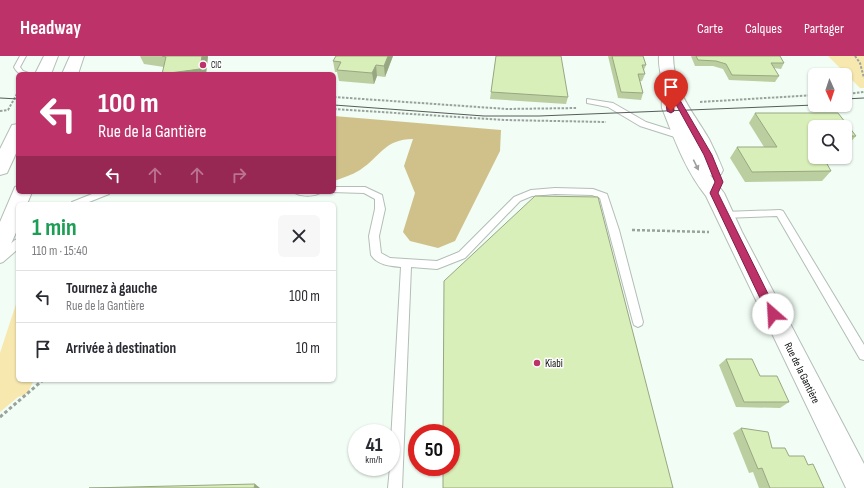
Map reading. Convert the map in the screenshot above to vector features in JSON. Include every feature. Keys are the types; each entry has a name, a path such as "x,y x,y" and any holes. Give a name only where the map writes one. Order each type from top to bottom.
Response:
{"main road":[{"path":"43,72 51,56"},
{"path":"71,72 77,56"},
{"name":"Rue de la Gantière","path":"666,56 666,68 675,96 708,155 719,182 714,193"},
{"name":"Rue de la Gantière","path":"675,96 669,102 670,108 681,136 704,181 714,193 720,223 861,488"},
{"path":"1,166 16,133"},
{"path":"0,247 16,207"}],"lane":[{"path":"20,72 17,67 24,56"},
{"path":"590,101 610,105 643,124 681,136"},
{"path":"336,190 365,190 379,197 380,209 374,236 376,255 388,262 437,265 462,254 517,200 531,193 555,191 593,192 604,196 638,322"},
{"path":"80,202 101,194"},
{"path":"720,223 780,213 864,355"},
{"path":"0,259 16,245"},
{"path":"395,488 406,263"}],"path":[{"path":"855,56 860,63 864,78"},
{"path":"852,93 864,92"},
{"path":"675,96 699,102 808,95"},
{"path":"0,111 8,110 16,96"},
{"path":"336,97 507,109 580,108"},
{"path":"336,109 492,121 541,123 636,120"},
{"path":"584,115 586,122"},
{"path":"632,230 720,223"},
{"path":"0,417 41,382"}],"shaded area":[{"path":"828,56 864,56 864,88 860,88 852,80 852,68 840,68"},
{"path":"336,116 501,130 500,151 455,241 438,248 410,241 403,232 415,193 404,166 413,139 396,142 389,145 367,165 350,175 336,180"},
{"path":"16,304 16,382 33,382 27,394 18,397 0,412 0,353"}],"building":[{"path":"162,56 202,56 200,69 162,72 166,57"},
{"path":"336,56 388,56 384,66 376,65 372,73 337,70 341,62 333,61"},
{"path":"496,56 561,56 568,97 491,92"},
{"path":"612,56 643,56 646,65 642,65 645,74 638,74 643,93 621,92"},
{"path":"696,56 780,56 784,63 771,63 779,76 732,75 726,64 716,61 698,60"},
{"path":"755,113 838,113 843,120 808,120 808,164 827,164 831,171 752,172 737,147 777,147"},
{"path":"852,131 856,136 852,136"},
{"name":"Kiabi","path":"535,196 598,197 673,488 443,488 443,476 460,476 460,424 443,424 444,281"},
{"path":"726,359 752,359 760,376 777,376 789,402 744,402"},
{"path":"741,428 768,432 772,448 785,448 789,456 804,456 808,465 813,464 824,488 770,488 762,468 758,469"},
{"path":"255,484 254,488 89,488"}],"tram line":[{"path":"0,98 16,99"},
{"path":"852,99 864,98"},
{"path":"336,105 484,116 539,116 808,105"}],"place":[{"name":"CIC","path":"203,65"},
{"name":"Kiabi","path":"537,363"}],"route":[{"path":"671,111 669,102 671,90 708,155 719,182 714,193 773,314"}]}
